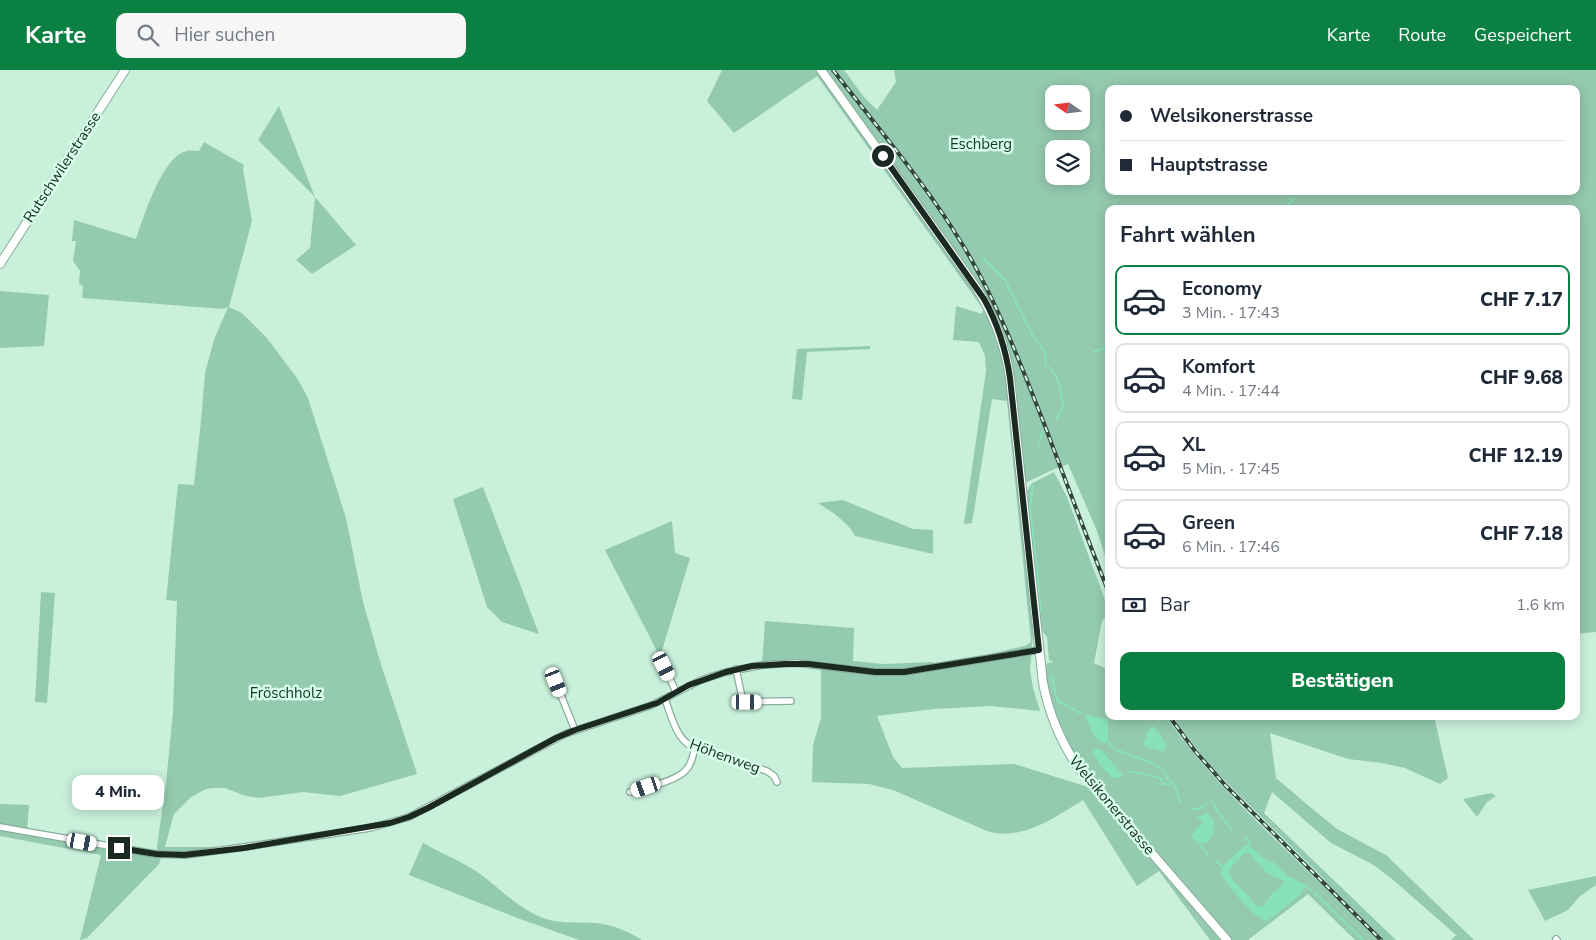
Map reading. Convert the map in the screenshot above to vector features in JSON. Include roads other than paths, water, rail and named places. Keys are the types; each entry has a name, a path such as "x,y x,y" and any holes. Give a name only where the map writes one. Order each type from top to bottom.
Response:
{"main road":[{"name":"Rutschwilerstrasse","path":"0,264 125,70"},
{"name":"Welsikonerstrasse","path":"821,70 980,293 1000,334 1005,348 1010,378 1039,650 1047,702 1057,729 1072,758 1090,782 1227,940"}],"street":[{"path":"0,827 162,855 184,855 244,848 370,828 409,817 537,747 575,730 647,707 701,680 736,669 762,665 796,664 875,672 904,672 1039,650"},
{"path":"660,656 676,692"},
{"path":"736,669 743,702 791,702"},
{"path":"556,682 575,730"},
{"name":"Höhenweg","path":"665,699 681,737 688,744 767,771 772,774 777,782"},
{"path":"630,792 683,773 690,763 695,747"}],"waterway":[{"path":"1288,205 1294,198"},
{"path":"983,258 1005,280 1033,336 1045,352 1046,365 1057,378 1063,407 1056,420"},
{"path":"1093,352 1105,348"},
{"path":"1039,445 1042,432"},
{"path":"1033,486 1030,507 1041,612"},
{"path":"1052,675 1058,701 1080,713"},
{"path":"1108,741 1114,749 1150,762 1164,770 1168,780 1174,784 1180,802"},
{"path":"1129,772 1161,779 1163,784 1172,784"},
{"path":"1212,802 1215,807"},
{"path":"1192,809 1198,809 1205,805"},
{"path":"1216,809 1233,832"},
{"path":"1245,838 1248,840 1249,845"},
{"path":"1200,844 1208,855"},
{"path":"1217,862 1223,867"},
{"path":"1305,886 1311,890"},
{"path":"1315,893 1363,940"}],"railway":[{"path":"833,70 934,201 964,247 988,290 1018,358 1105,583"},
{"path":"1172,720 1195,751 1225,785 1381,940"}],"park label":[{"name":"Eschberg","path":"981,144"},
{"name":"Fröschholz","path":"286,693"}]}
